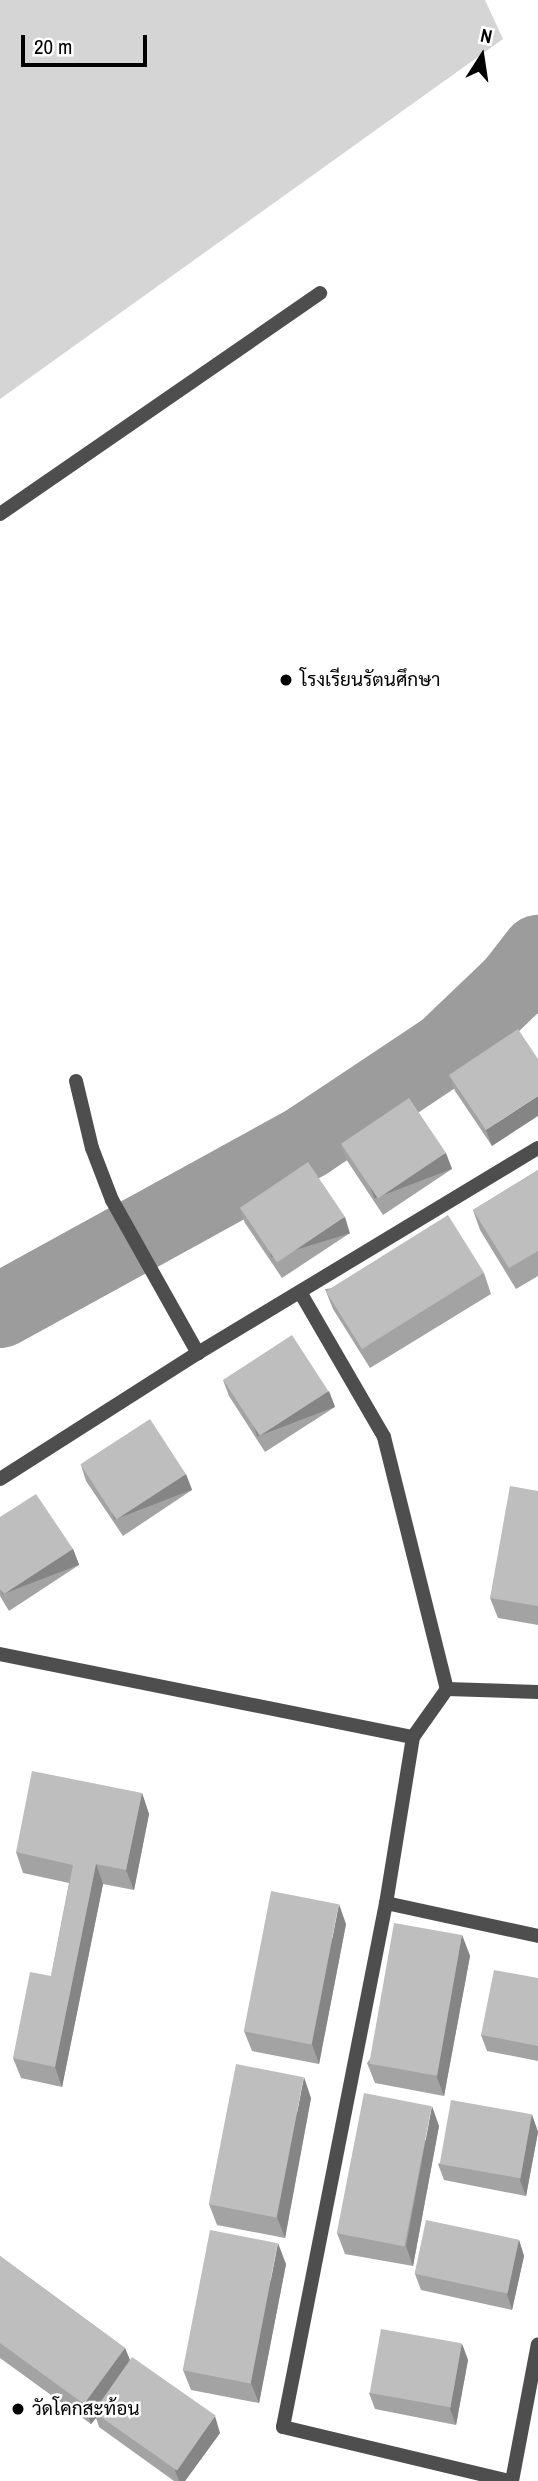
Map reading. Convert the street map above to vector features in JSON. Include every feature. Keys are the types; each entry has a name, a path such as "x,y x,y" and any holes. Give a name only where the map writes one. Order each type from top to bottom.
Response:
{"street":[{"path":"0,514 320,293"},
{"path":"76,1081 92,1148 127,1228 198,1353"},
{"path":"0,1479 198,1353 538,1149"},
{"path":"300,1292 384,1437 447,1689 413,1737 386,1903 283,2427 511,2481 538,2344"},
{"path":"0,1654 413,1737"},
{"path":"447,1689 538,1692"},
{"path":"386,1903 538,1937"}],"shaded area":[{"path":"0,0 485,0 503,39 0,399"}],"building":[{"path":"518,1029 538,1059 538,1096 486,1130 449,1075"},
{"path":"409,1098 446,1153 378,1199 341,1144"},
{"path":"308,1162 345,1217 277,1263 240,1208"},
{"path":"538,1170 538,1251 509,1268 473,1210"},
{"path":"448,1215 484,1273 362,1349 326,1291"},
{"path":"292,1335 328,1391 260,1436 223,1380"},
{"path":"150,1419 186,1474 116,1520 80,1464"},
{"path":"510,1486 538,1491 538,1606 490,1598"},
{"path":"36,1494 73,1549 4,1594 0,1589 0,1517"},
{"path":"32,1771 142,1793 126,1870 96,1864 55,2067 13,2058 30,1972 51,1976 73,1865 16,1852"},
{"path":"271,1891 339,1904 311,2045 244,2031"},
{"path":"394,1923 462,1935 437,2076 369,2064"},
{"path":"494,1970 538,1978 538,2046 481,2035"},
{"path":"236,2064 304,2077 276,2218 209,2204"},
{"path":"364,2093 432,2106 404,2247 337,2233"},
{"path":"451,2100 532,2114 520,2178 440,2164"},
{"path":"426,2220 519,2240 507,2294 415,2274"},
{"path":"210,2230 278,2243 250,2384 183,2370"},
{"path":"0,2256 125,2348 84,2404 0,2343"},
{"path":"381,2329 462,2343 450,2407 370,2393"},
{"path":"132,2357 216,2416 177,2470 94,2412"}],"waterway":[{"path":"0,1310 307,1141 445,1049 513,984 538,952"}],"place":[{"name":"โรงเรียนรัตนศึกษา","path":"286,680"},
{"name":"วัดโคกสะท้อน","path":"18,2409"}]}
